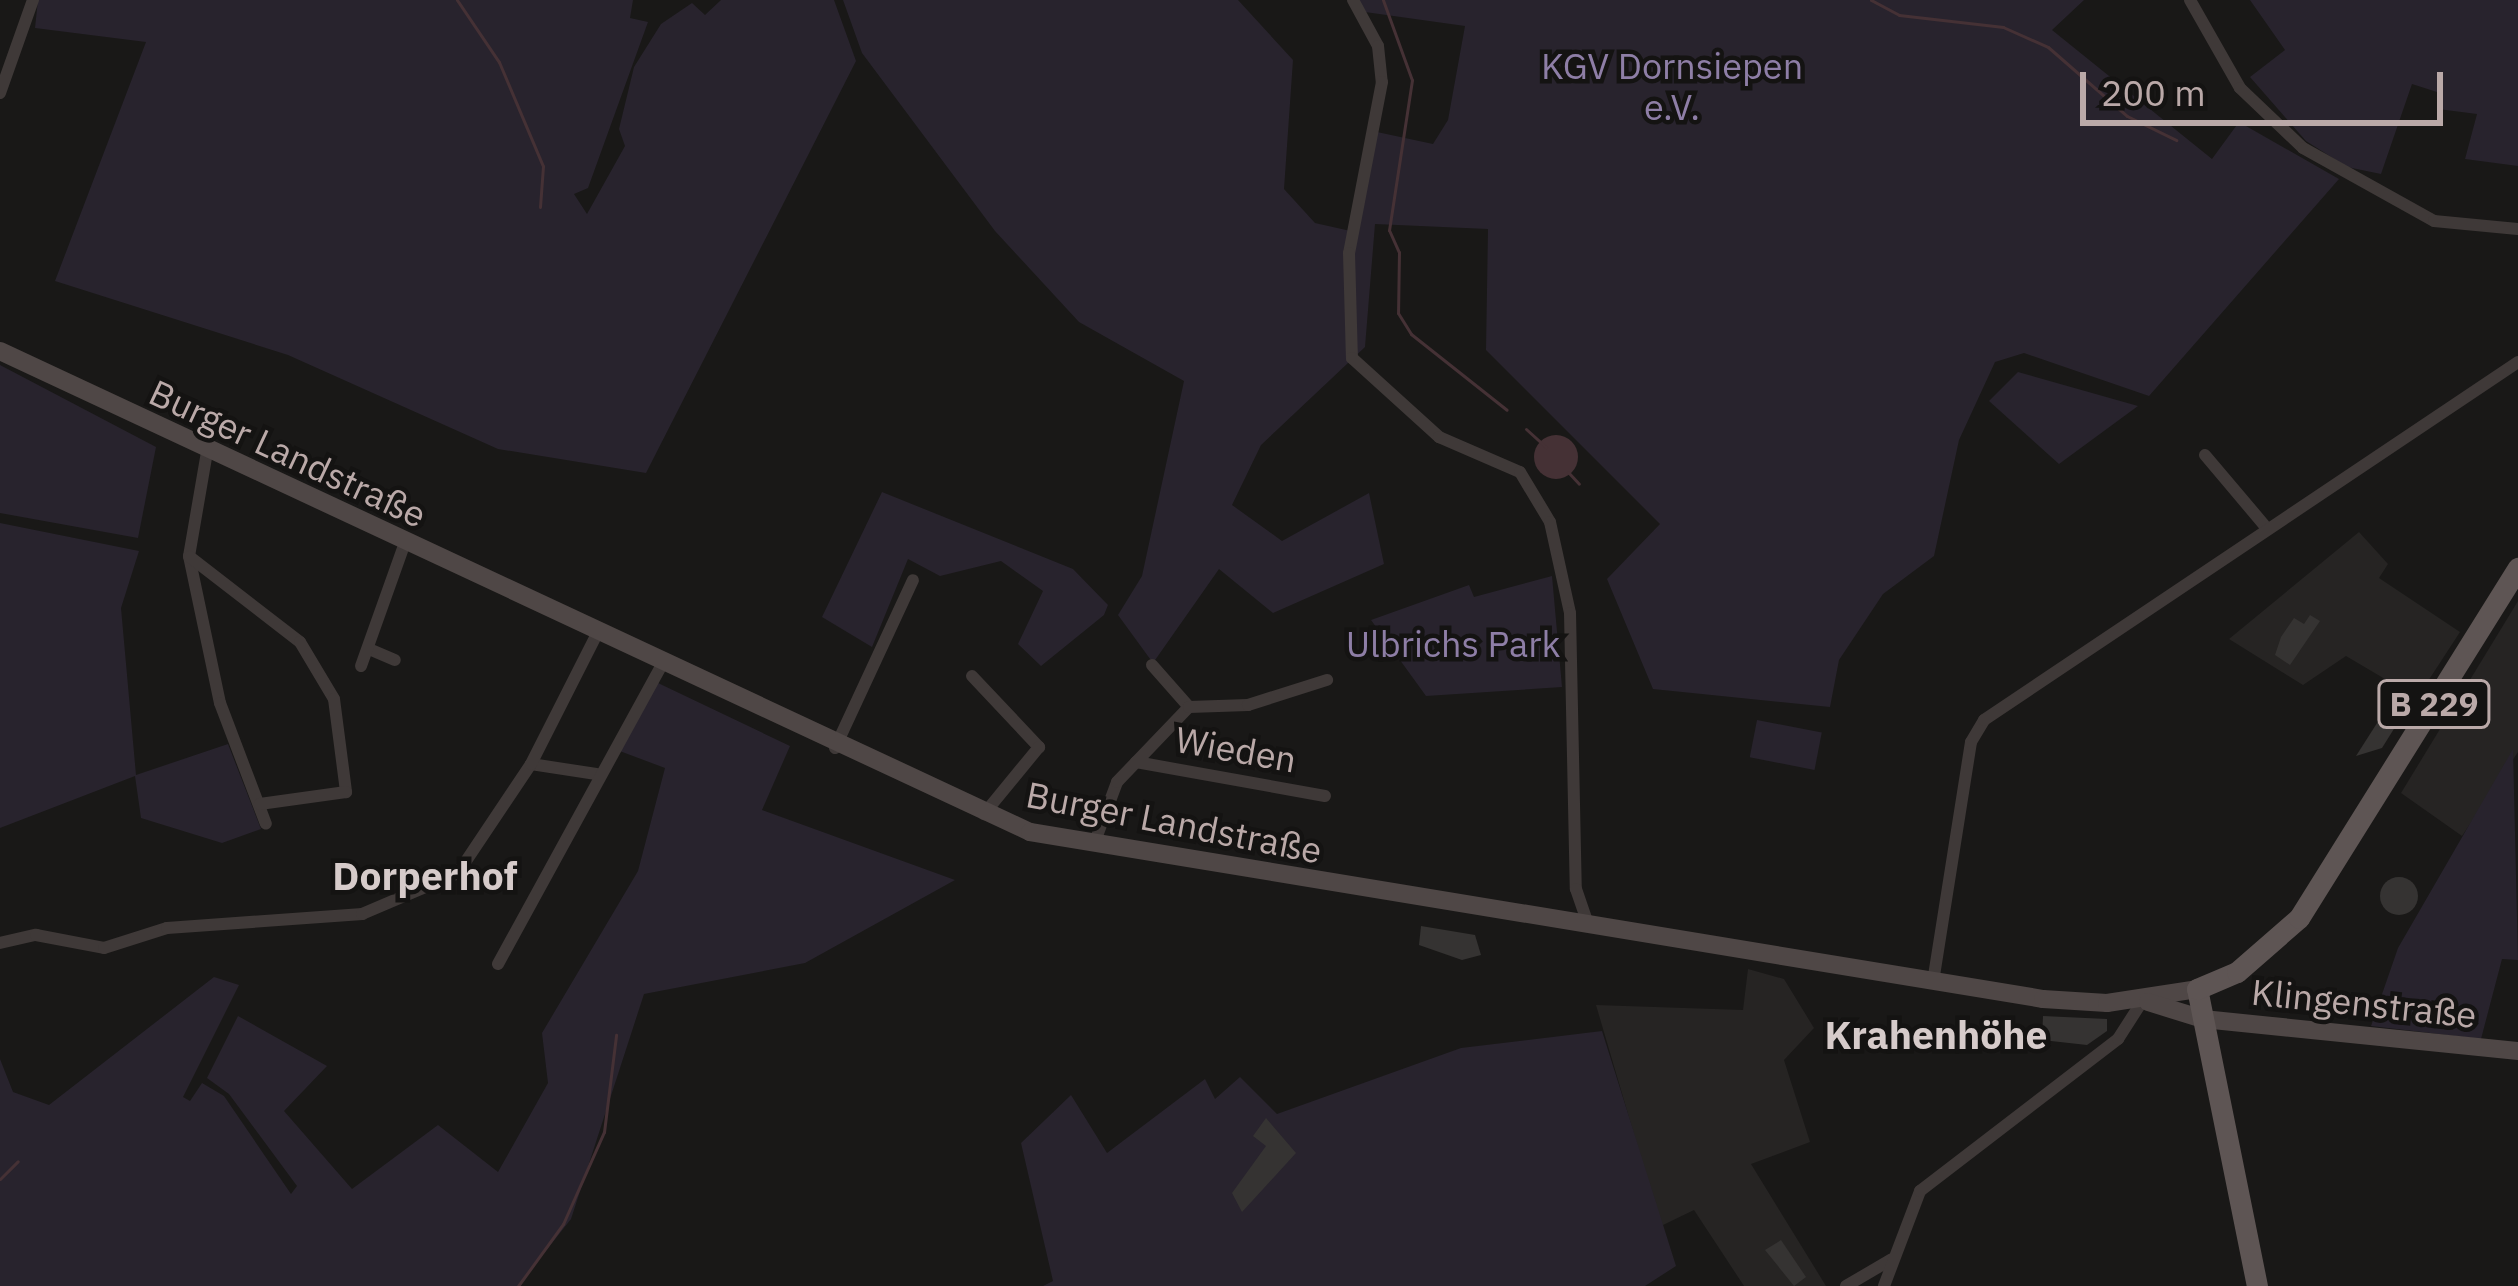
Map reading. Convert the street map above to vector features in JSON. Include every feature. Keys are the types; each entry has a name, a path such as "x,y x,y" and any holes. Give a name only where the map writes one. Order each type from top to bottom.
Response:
{"main road":[{"name":"Burger Landstraße","path":"0,351 983,815 1094,845 2065,1001 2144,1000 2197,989"},
{"name":"B 229","path":"2197,989 2237,972 2299,918 2518,568"},
{"path":"2197,989 2257,1286"},
{"name":"Burger Landstraße","path":"2144,1000 2203,1019"},
{"name":"Klingenstraße","path":"2203,1019 2518,1051"}],"street":[{"path":"0,94 33,0"},
{"path":"1354,0 1378,46 1382,82 1348,254 1352,358 1439,437 1508,462 1545,510 1570,614 1576,889 1589,927"},
{"path":"2190,0 2232,78 2303,148 2434,221 2518,229"},
{"path":"1933,982 1976,732 2265,526 2518,362"},
{"path":"207,452 189,556 220,703 266,824"},
{"path":"2205,454 2265,526"},
{"path":"361,666 404,545"},
{"path":"189,556 300,642 334,699 346,792 260,804"},
{"path":"835,748 913,580"},
{"path":"0,943 36,935 104,948 167,928 362,914 466,866 531,764 596,636"},
{"path":"369,649 395,660"},
{"name":"Wieden","path":"1152,665 1189,707"},
{"path":"498,964 596,775 661,666"},
{"path":"972,676 1039,747 983,815"},
{"name":"Wieden","path":"1094,845 1111,793 1189,707 1248,705 1328,680"},
{"name":"Wieden","path":"1136,762 1325,796"},
{"path":"531,764 596,775"},
{"path":"1884,1286 1920,1191 2118,1039 2144,1000"},
{"path":"1846,1286 1893,1258"}],"shaded area":[{"path":"1556,435 1572,441 1578,457 1572,473 1556,479 1540,473 1534,457 1540,441"},
{"path":"2359,532 2388,564 2379,578 2460,632 2417,698 2346,656 2303,685 2229,639"},
{"path":"2518,601 2518,752 2462,836 2401,793"},
{"path":"1748,969 1784,979 1814,1028 1784,1060 1810,1142 1751,1164 1826,1286 1744,1286 1694,1210 1661,1226 1596,1005 1743,1010"}],"green space":[{"path":"38,0 633,0 630,18 648,22 588,188 574,194 587,214 625,146 619,129 634,67 661,24 692,3 705,15 721,0 834,0 856,61 646,473 498,449 288,355 55,281 146,42 35,28"},
{"name":"KGV Dornsiepen e.V.","path":"843,0 1238,0 1293,60 1284,189 1315,223 1355,232 1377,132 1433,144 1448,120 1465,26 1365,12 1358,0 2084,0 2052,30 2212,159 2239,122 2339,179 2149,396 2024,353 1995,362 1959,440 1934,556 1883,594 1839,660 1830,707 1653,689 1607,579 1660,524 1486,350 1488,229 1375,224 1365,347 1261,445 1232,505 1282,541 1369,493 1384,564 1273,613 1219,569 1153,663 1118,615 1142,576 1184,381 1079,322 995,231 862,53"},
{"path":"2250,0 2518,0 2518,166 2465,159 2477,114 2438,109 2437,92 2412,84 2381,174 2347,167 2306,141 2250,77 2285,50"},
{"path":"0,365 156,447 138,538 0,513"},
{"path":"2018,372 2138,406 2059,464 1989,401"},
{"path":"882,492 1073,569 1108,605 1104,615 1041,666 1018,644 1043,591 1001,561 940,576 908,559 872,647 822,617"},
{"path":"0,523 139,551 121,608 136,775 228,744 261,829 222,843 141,818 135,776 0,828"},
{"name":"Ulbrichs Park","path":"1552,576 1562,687 1426,696 1371,620 1469,585 1474,597"},
{"path":"658,683 790,746 762,810 955,880 805,963 644,994 571,1219 518,1286 0,1286 0,1059 13,1092 49,1105 214,977 239,985 183,1097 190,1101 202,1083 224,1096 291,1194 297,1186 229,1094 207,1078 238,1016 327,1066 284,1111 352,1189 438,1125 498,1172 548,1083 542,1033 638,871 665,768 617,750"},
{"path":"1757,720 1822,733 1815,770 1750,757"},
{"path":"2513,749 2518,960 2502,959 2481,1039 2371,1026 2398,948"},
{"path":"1602,1031 1676,1266 1645,1286 1043,1286 1053,1281 1021,1143 1071,1095 1107,1153 1205,1079 1215,1099 1240,1077 1277,1114 1461,1048"}],"building":[{"path":"2310,615 2320,621 2290,665 2275,655 2281,637 2294,618 2304,624"},
{"path":"2386,709 2397,724 2382,748 2356,756"},
{"path":"2399,877 2413,882 2418,896 2413,910 2399,915 2385,910 2380,896 2385,882"},
{"path":"1421,926 1475,935 1481,955 1462,960 1419,945"},
{"path":"2043,1016 2107,1019 2107,1031 2087,1045 2042,1040"},
{"path":"1266,1118 1296,1153 1242,1212 1232,1193 1266,1146 1253,1136"},
{"path":"1781,1240 1806,1277 1794,1286 1765,1250"}],"waterway":[{"path":"457,0 499,62 543,166 540,207"},
{"path":"1383,0 1412,80 1389,230 1399,252 1398,313 1411,334 1507,410"},
{"path":"1871,0 1899,15 2003,27 2048,47 2127,116 2176,140"},
{"path":"1526,429 1546,447"},
{"path":"1568,472 1579,484"},
{"path":"518,1286 563,1224 604,1132 616,1035"},
{"path":"0,1179 18,1161"}],"district":[{"name":"Dorperhof","path":"425,876"},
{"name":"Krahenhöhe","path":"1936,1035"}]}
